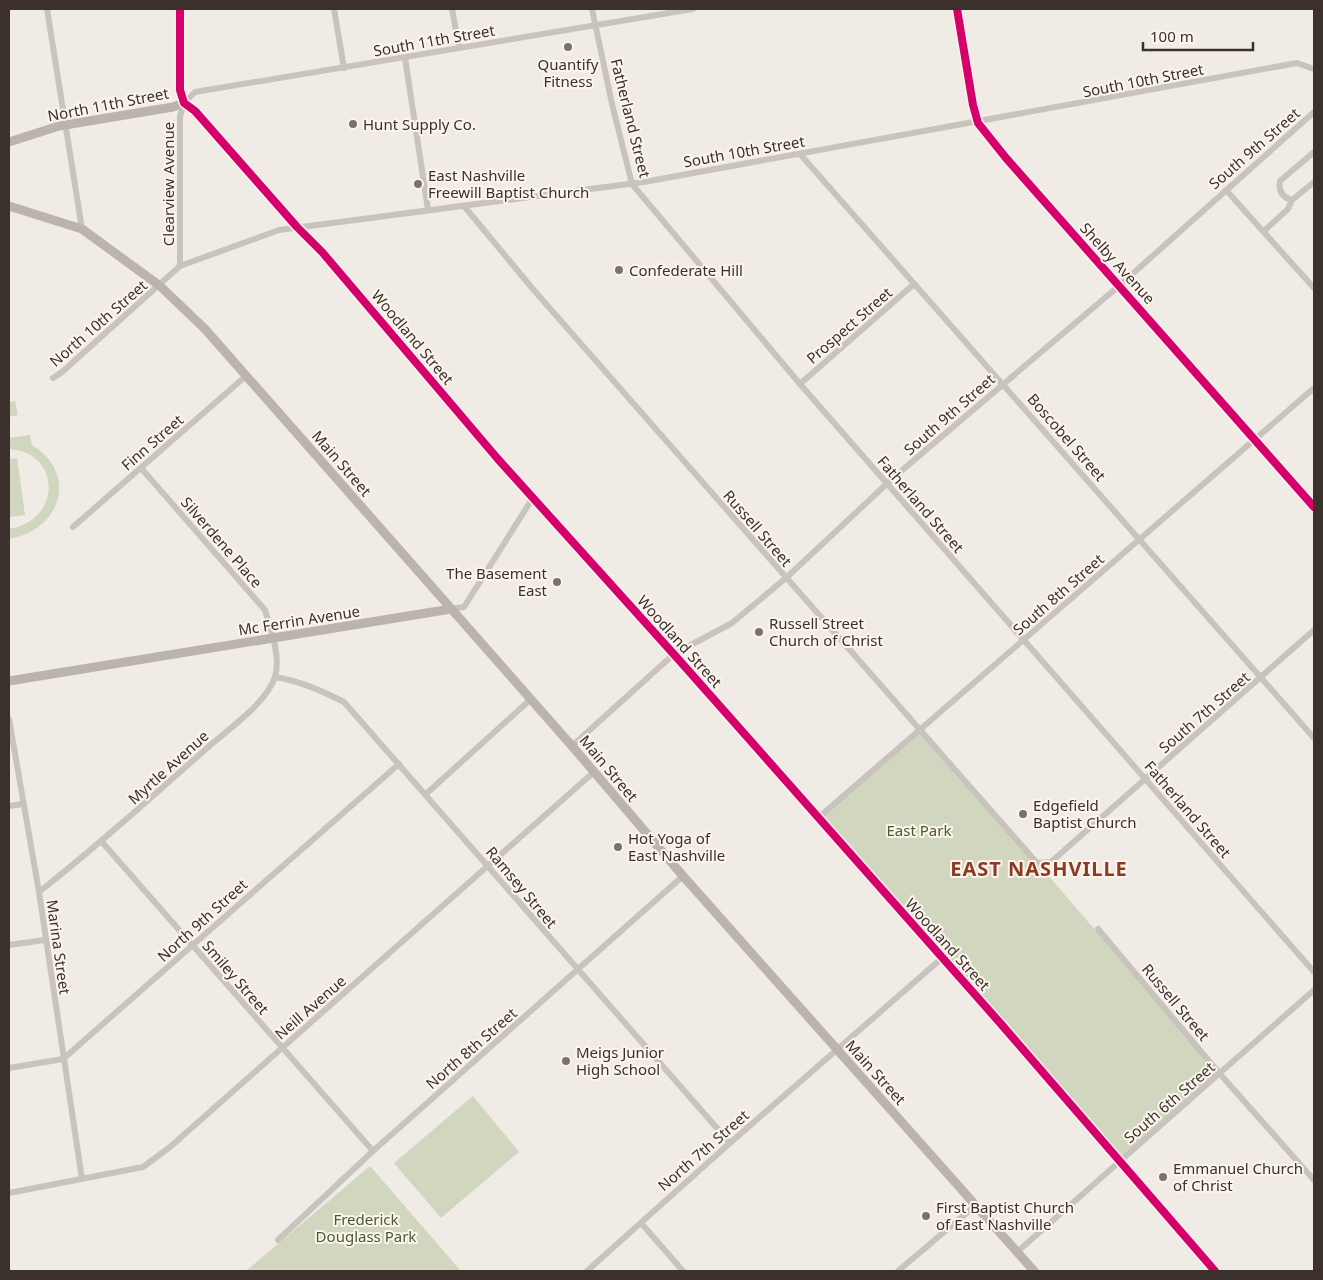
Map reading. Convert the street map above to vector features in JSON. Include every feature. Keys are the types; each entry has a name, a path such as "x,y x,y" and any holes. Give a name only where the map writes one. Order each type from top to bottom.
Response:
{"street":[{"path":"47,9 82,229"},
{"path":"180,9 180,90 184,103"},
{"path":"334,9 344,68"},
{"path":"452,9 460,47"},
{"name":"Fatherland Street","path":"592,9 632,184 888,486 1314,972"},
{"name":"South 11th Street","path":"184,103 195,92 693,9"},
{"name":"Shelby Avenue","path":"958,9 973,105 978,123 1006,158 1120,285 1314,508"},
{"path":"405,58 428,210"},
{"name":"South 10th Street","path":"180,266 279,230 632,184 978,123 1297,63 1314,68"},
{"name":"North 11th Street","path":"9,142 66,124 173,107 184,103"},
{"name":"Woodland Street","path":"184,103 195,111 297,227 322,252 497,458 534,496 674,654 1216,1271"},
{"name":"Clearview Avenue","path":"180,266 180,116 184,103"},
{"name":"South 9th Street","path":"572,746 674,654 732,623 786,578 1314,112"},
{"path":"1292,200 1282,195 1279,188 1280,181 1314,152"},
{"name":"Boscobel Street","path":"800,154 1314,738"},
{"path":"1264,231 1288,209 1292,200 1314,182"},
{"path":"1226,190 1314,288"},
{"name":"Main Street","path":"9,206 82,229 160,286 205,329 532,699 683,876 1034,1271"},
{"name":"Russell Street","path":"464,206 532,288 1037,863"},
{"name":"North 10th Street","path":"53,378 160,286 180,266"},
{"name":"Prospect Street","path":"800,384 914,284"},
{"name":"Finn Street","path":"74,527 247,375"},
{"name":"South 8th Street","path":"818,818 922,730 1314,388"},
{"name":"Silverdene Place","path":"141,468 265,610 273,639"},
{"name":"Mc Ferrin Avenue","path":"9,681 464,607 534,496"},
{"name":"South 7th Street","path":"1037,863 1051,862 1262,678 1314,630"},
{"path":"273,639 275,677"},
{"name":"Ramsey Street","path":"275,677 295,680 344,702 490,867 577,971 730,1143"},
{"name":"Myrtle Avenue","path":"39,892 102,842 266,695 275,677"},
{"path":"426,794 532,699"},
{"name":"Marina Street","path":"9,719 39,892 82,1179"},
{"name":"North 9th Street","path":"63,1059 399,764"},
{"name":"Neill Avenue","path":"9,1193 143,1167 170,1147 490,867 594,772"},
{"path":"9,806 23,804"},
{"name":"Smiley Street","path":"102,842 373,1151"},
{"name":"North 8th Street","path":"278,1240 373,1151 683,876"},
{"name":"Russell Street","path":"1098,929 1220,1074 1314,1180"},
{"path":"9,946 45,940"},
{"path":"838,1050 942,958"},
{"name":"South 6th Street","path":"1017,1252 1314,990"},
{"name":"North 7th Street","path":"587,1271 730,1143 838,1050"},
{"path":"9,1068 63,1059"},
{"path":"898,1271 976,1205"},
{"path":"641,1222 683,1271"}],"green space":[{"path":"15,401 18,415 9,417 9,402"},
{"path":"30,435 32,445 47,457 56,471 59,485 58,499 52,513 41,525 27,534 9,539 9,529 27,523 39,513 46,501 49,487 46,473 39,462 26,453 9,449 9,438"},
{"path":"17,458 25,515 9,517 9,459"},
{"name":"East Park","path":"922,730 1220,1074 1119,1162 818,818"},
{"path":"473,1096 519,1152 441,1218 394,1163"},
{"name":"Frederick Douglass Park","path":"370,1166 461,1271 246,1271"}],"cycle path":[{"path":"180,9 180,90 184,103 195,111 297,227 322,252 497,458 679,660 1001,1024 1215,1271"},
{"path":"957,9 973,105 978,123 1006,158 1314,507"}],"place":[{"name":"Quantify Fitness","path":"568,47"},
{"name":"Hunt Supply Co.","path":"353,124"},
{"name":"East Nashville Freewill Baptist Church","path":"418,184"},
{"name":"Confederate Hill","path":"619,270"},
{"name":"The Basement East","path":"557,582"},
{"name":"Russell Street Church of Christ","path":"759,632"},
{"name":"Edgefield Baptist Church","path":"1023,814"},
{"name":"Hot Yoga of East Nashville","path":"618,847"},
{"name":"Meigs Junior High School","path":"566,1061"},
{"name":"Emmanuel Church of Christ","path":"1163,1177"},
{"name":"First Baptist Church of East Nashville","path":"926,1216"}],"district":[{"name":"EAST NASHVILLE","path":"1039,868"}]}
